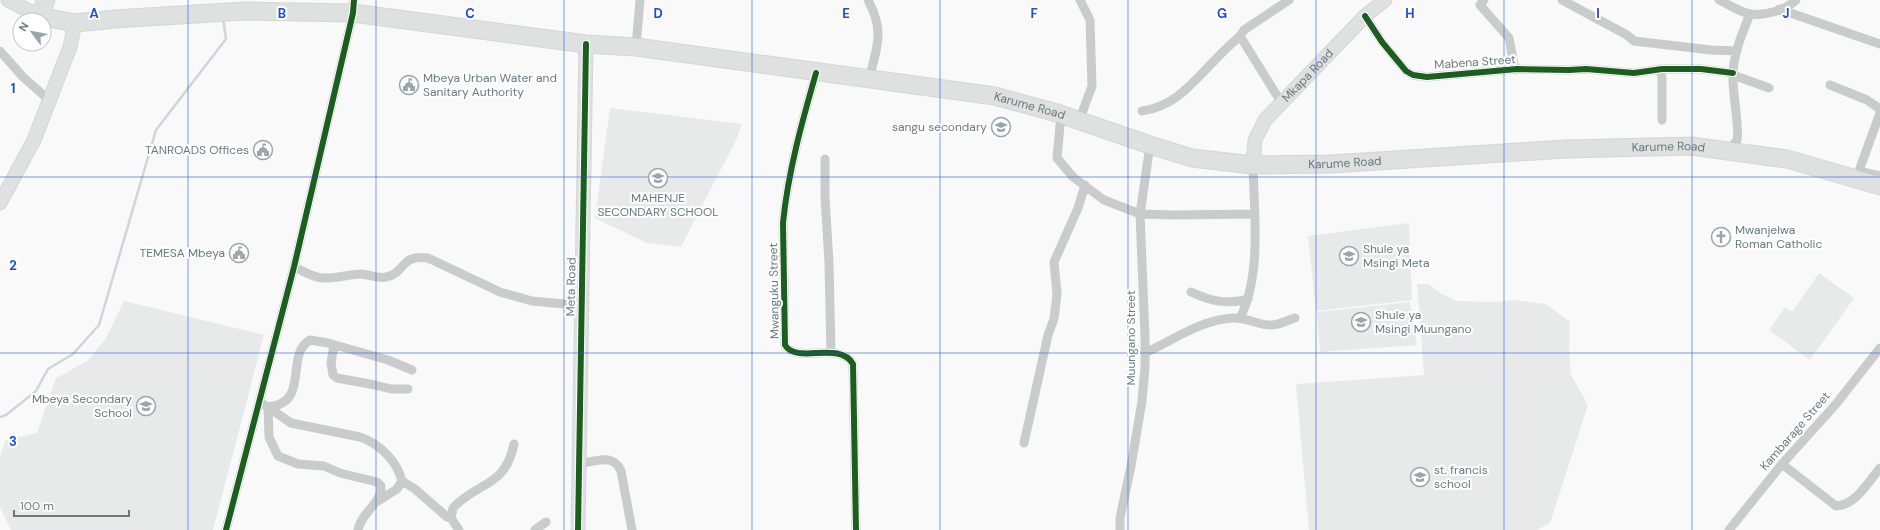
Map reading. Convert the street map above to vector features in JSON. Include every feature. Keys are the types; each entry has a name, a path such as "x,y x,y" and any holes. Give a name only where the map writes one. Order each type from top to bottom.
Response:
{"highway":[{"path":"41,12 46,0"},
{"name":"Karume Road","path":"52,19 75,24 114,19 244,11 354,7 586,44 636,47 995,96 1061,115 1192,158 1253,165 1331,164 1557,149 1690,146 1787,160 1858,175 1880,186"}],"street":[{"path":"8,0 31,12"},
{"path":"636,47 640,0"},
{"path":"868,0 874,11 879,31 878,42 869,79"},
{"path":"1079,121 1092,86 1090,20 1080,0"},
{"path":"1142,111 1165,105 1187,90 1217,57 1250,26 1289,0"},
{"name":"Mkapa Road","path":"1253,165 1255,140 1265,120 1365,16 1385,0"},
{"path":"1484,0 1481,7 1509,38 1515,70"},
{"path":"1562,0 1627,35 1634,41 1711,50 1737,51"},
{"path":"1719,0 1750,14 1766,14 1790,6 1796,0"},
{"path":"226,530 294,267 354,7"},
{"path":"1779,9 1880,44"},
{"path":"1724,151 1733,145 1737,140 1738,132 1733,74 1738,43 1750,14"},
{"name":"Mabena Street","path":"1365,16 1382,42 1406,71 1427,77 1515,70 1586,69 1634,72 1661,69 1701,69 1733,74 1769,88"},
{"path":"0,202 34,140 70,47 75,24"},
{"path":"1241,36 1281,102"},
{"name":"Meta Road","path":"578,530 586,44"},
{"path":"0,51 24,77 49,100"},
{"path":"1661,69 1662,120"},
{"name":"Mwanguku Street","path":"816,72 790,174 785,204 783,223 785,345 789,349 797,352 841,354 851,360 853,364 856,530"},
{"path":"1830,85 1867,100 1880,108"},
{"path":"1880,113 1858,175 1880,176"},
{"path":"1061,115 1057,158 1073,177 1104,200 1140,214 1254,214"},
{"name":"Muungano Street","path":"1120,530 1120,518 1131,466 1142,401 1145,353 1140,214 1150,145"},
{"path":"825,159 831,353"},
{"path":"1240,318 1248,299 1254,272 1253,165"},
{"path":"1024,443 1048,335 1054,319 1057,294 1054,262 1078,208 1085,186"},
{"path":"294,267 311,275 322,278 353,274 385,278 396,274 405,263 417,256 428,258 500,292 532,301 565,304 582,308"},
{"path":"1191,292 1222,302 1232,303 1248,299"},
{"path":"1145,353 1197,326 1215,320 1247,318 1272,325 1295,318"},
{"path":"268,407 281,405 288,400 301,353 308,341 313,340 388,360 412,370"},
{"path":"334,345 331,363 333,376 337,378 375,384 391,389 408,389"},
{"name":"Kambarage Street","path":"1729,530 1782,464 1836,404 1880,348"},
{"path":"259,402 291,424 369,440 380,448 393,461 399,471 402,481 424,496 447,517 451,518 459,530"},
{"path":"268,407 269,437 278,456 298,464 324,466 340,473 377,482 382,489 378,501"},
{"path":"451,518 453,508 495,480 502,473 511,456 514,444"},
{"path":"579,464 611,460 617,463 621,471 632,530"},
{"path":"1782,464 1836,506 1848,504 1880,468"},
{"path":"358,530 365,514 378,501 397,489 402,481"},
{"path":"535,530 546,522"}],"shaded area":[{"name":"MAHENJE SECONDARY SCHOOL","path":"610,108 742,124 737,138 681,247 647,243 595,218"},
{"path":"1409,223 1412,300 1316,311 1308,236"},
{"path":"1819,273 1854,298 1810,360 1769,330 1785,307 1792,312"},
{"path":"1417,284 1429,284 1440,293 1457,301 1494,302 1514,300 1546,304 1570,322 1569,345 1571,375 1588,405 1550,523 1537,530 1309,530 1296,384 1424,375"},
{"name":"Mbeya Secondary School","path":"124,301 264,335 213,530 11,530 0,507 0,456 6,440 37,433 56,378 87,361 105,340"},
{"path":"1410,302 1417,345 1320,352 1317,312"}],"waterway":[{"path":"0,417 6,415 36,391 48,369 73,354 99,325 156,130 226,39 223,18"}],"cycle path":[{"path":"226,530 294,267 353,13 354,0"},
{"path":"1365,16 1382,42 1406,71 1413,75 1427,77 1517,69 1586,69 1634,73 1662,69 1701,69 1733,73"},
{"path":"578,530 586,44"},
{"path":"816,73 792,166 785,204 783,223 785,345 791,351 799,353 838,354 847,357 853,364 856,530"}],"place":[{"name":"Mbeya Urban Water and Sanitary Authority","path":"409,85"},
{"name":"sangu secondary","path":"1001,127"},
{"name":"TANROADS Offices","path":"263,150"},
{"name":"MAHENJE SECONDARY SCHOOL","path":"658,178"},
{"name":"Mwanjelwa Roman Catholic","path":"1721,237"},
{"name":"TEMESA Mbeya","path":"239,253"},
{"name":"Shule ya Msingi Meta","path":"1349,256"},
{"name":"Shule ya Msingi Muungano","path":"1361,322"},
{"name":"Mbeya Secondary School","path":"146,406"},
{"name":"st. francis school","path":"1420,477"}]}
